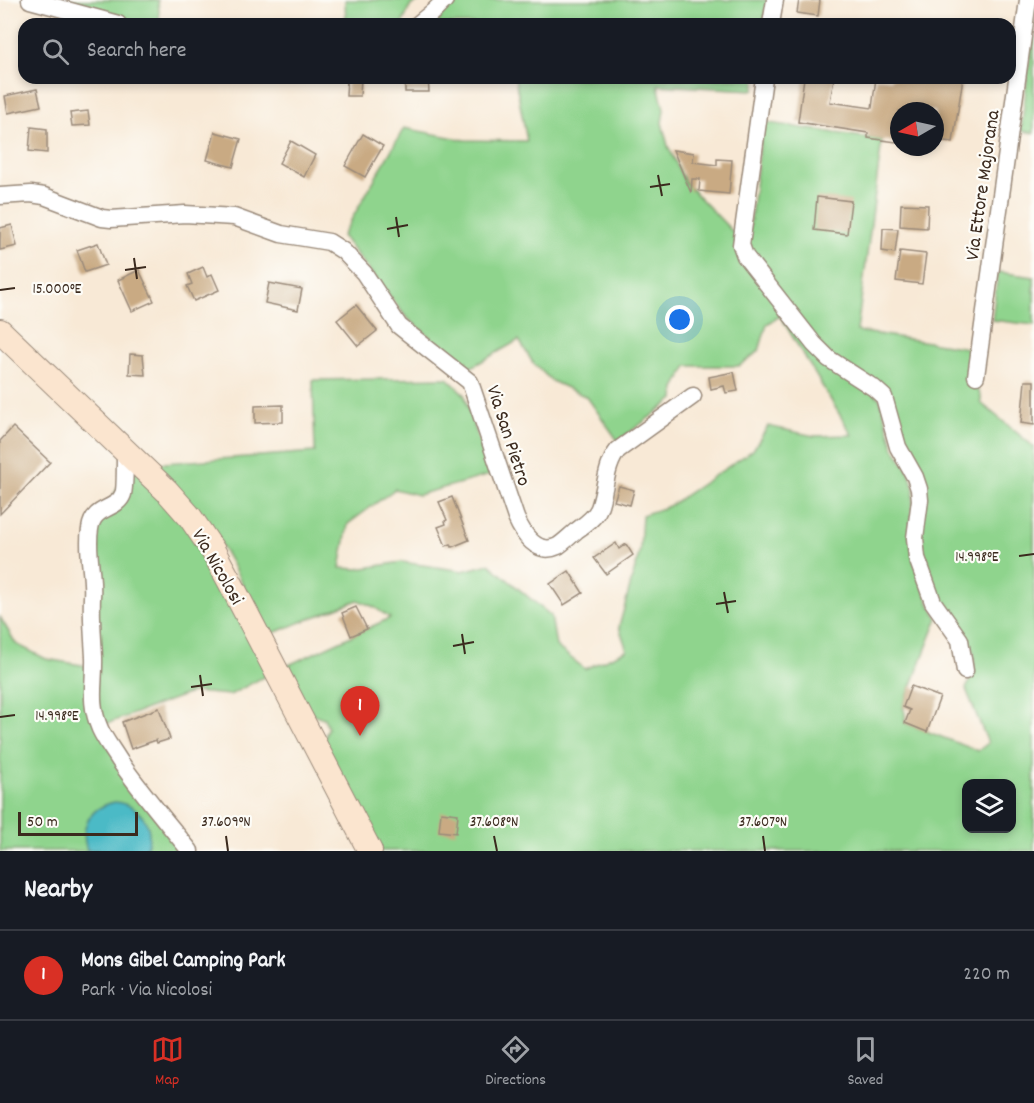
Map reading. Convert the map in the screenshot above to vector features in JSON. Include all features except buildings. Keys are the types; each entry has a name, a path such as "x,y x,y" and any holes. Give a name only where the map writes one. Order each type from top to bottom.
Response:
{"main road":[{"name":"Via Nicolosi","path":"0,332 125,449 190,517 212,549 370,851"}],"street":[{"path":"30,0 96,18"},
{"path":"425,18 445,0"},
{"path":"772,18 775,0"},
{"name":"Via Ettore Majorana","path":"976,376 1028,0"},
{"path":"763,84 741,245 745,256 821,352 884,397 898,447 919,489 920,500 915,538 917,558 933,602 960,640 965,671"},
{"name":"Via San Pietro","path":"0,196 31,194 44,196 102,218 111,219 185,214 234,217 281,234 328,243 343,251 364,273 399,326 470,382 516,519 524,535 536,545 546,548 556,546 591,520 598,509 612,458 618,450 693,396"},
{"path":"125,449 124,493 120,500 102,509 93,518 90,528 89,551 93,594 91,637 94,658 92,696 100,728 107,741 129,774 189,851"}],"green space":[{"path":"49,0 158,0 160,18 110,18"},
{"path":"345,0 424,0 411,5 405,18 346,18"},
{"path":"450,0 767,0 764,18 440,18"},
{"path":"1032,37 1034,37 1034,133 1021,131"},
{"path":"516,84 755,84 754,90 658,85 664,109 662,123 668,146 685,182 735,234 736,245 742,258 827,363 871,390 880,399 894,448 909,471 914,489 910,536 915,565 930,605 938,618 903,707 905,723 978,751 988,743 966,689 974,672 974,653 965,636 939,603 927,576 919,541 923,500 920,476 917,466 901,442 887,395 874,383 831,356 747,249 763,122 882,140 857,331 975,349 969,375 981,396 981,403 1034,447 1034,851 380,851 323,743 328,728 324,718 306,712 284,667 390,618 358,600 268,635 231,562 205,520 186,498 149,464 315,452 313,380 447,378 464,394 490,475 418,495 395,489 348,524 340,568 358,569 402,562 463,571 489,564 551,616 556,646 585,669 627,650 619,627 640,550 642,515 669,506 753,450 768,426 814,436 852,435 780,316 767,324 759,351 739,366 687,366 675,388 674,399 618,441 587,397 552,381 533,363 519,340 468,369 406,317 342,236 404,128 465,140 527,141"},
{"path":"998,272 1034,277 1034,325 992,320"},
{"path":"130,464 185,524 269,674 230,695 193,692 103,725 96,695 94,533"},
{"path":"0,617 16,644 46,659 87,666 88,705 180,851 0,851"}],"water":[{"path":"115,802 139,812 144,819 149,834 145,851 87,850 84,833 89,819 99,808"}],"place":[{"name":"Mons Gibel Camping Park","path":"360,736"}]}
